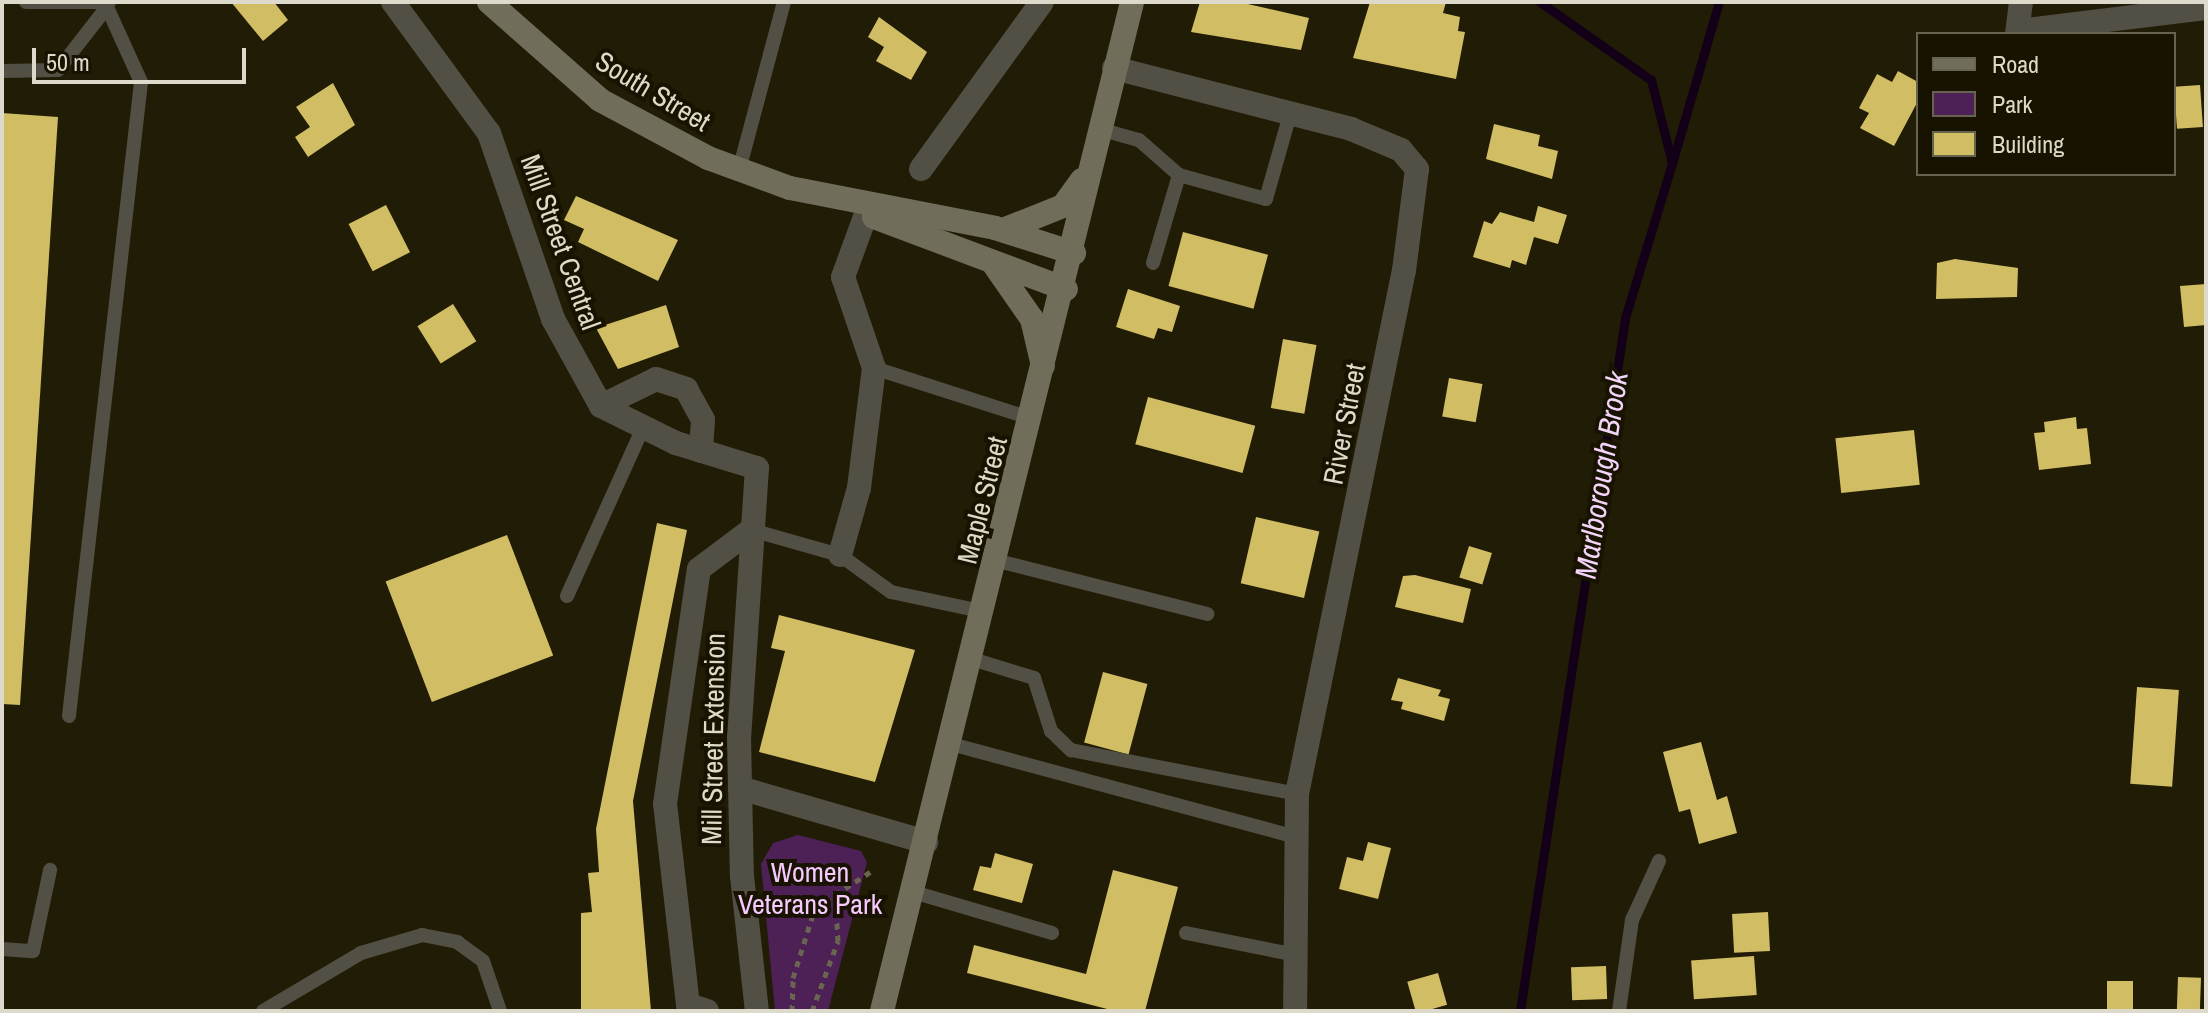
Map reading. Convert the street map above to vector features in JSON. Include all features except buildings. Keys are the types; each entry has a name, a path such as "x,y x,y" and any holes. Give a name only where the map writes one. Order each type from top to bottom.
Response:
{"main road":[{"name":"South Street","path":"489,2 600,100 739,170 808,192 995,266 1066,289"},
{"name":"Maple Street","path":"882,1011 1045,375 1074,253 1085,174 1132,2"},
{"path":"1003,230 1063,206 1085,174"},
{"name":"South Street","path":"808,192 1003,230 1074,253"},
{"path":"995,266 1032,319 1045,375"}],"street":[{"name":"Mill Street Central","path":"393,2 489,133 553,319 601,406"},
{"path":"921,169 1042,2"},
{"path":"2018,32 2021,2"},
{"path":"2026,32 2206,8"},
{"name":"River Street","path":"1114,68 1290,114 1401,150 1417,169 1419,191 1297,794 1291,954 1295,1011"},
{"path":"840,555 859,488 874,368 843,277 866,214"},
{"path":"656,379 686,389 703,420 701,451 643,428 601,406 656,379"},
{"name":"Mill Street Extension","path":"701,451 757,468 751,530 740,788 757,1011"},
{"path":"707,1011 688,1005 665,804 699,569 751,530"},
{"path":"740,788 926,842"}],"lane":[{"path":"26,2 108,4"},
{"path":"739,170 784,2"},
{"path":"2,71 58,70 108,4"},
{"path":"69,716 141,82 108,4"},
{"path":"1099,129 1139,140 1179,175 1266,199 1290,114"},
{"path":"1153,263 1179,175"},
{"path":"874,368 1034,419"},
{"path":"567,596 643,428"},
{"path":"751,530 840,555 891,592 985,612"},
{"path":"998,561 1207,614"},
{"path":"972,659 1034,678 1051,731 1080,753 1297,794"},
{"path":"951,744 1296,837"},
{"path":"1619,1011 1632,920 1659,861"},
{"path":"2,949 33,951 50,870"},
{"path":"913,892 1052,933"},
{"path":"1186,933 1291,954"},
{"path":"263,1011 361,953 422,935 457,942 483,961 500,1011"}],"path":[{"path":"792,1011 802,939 815,908 835,892 870,872"},
{"path":"812,1011 838,941 835,892"}],"green space":[{"name":"Women Veterans Park","path":"798,835 861,851 867,862 828,1011 775,1011 761,864 773,843"}],"waterway":[{"name":"Marlborough Brook","path":"1520,1011 1625,318 1672,163 1651,80 1540,2"},
{"path":"1673,160 1719,2"}]}
